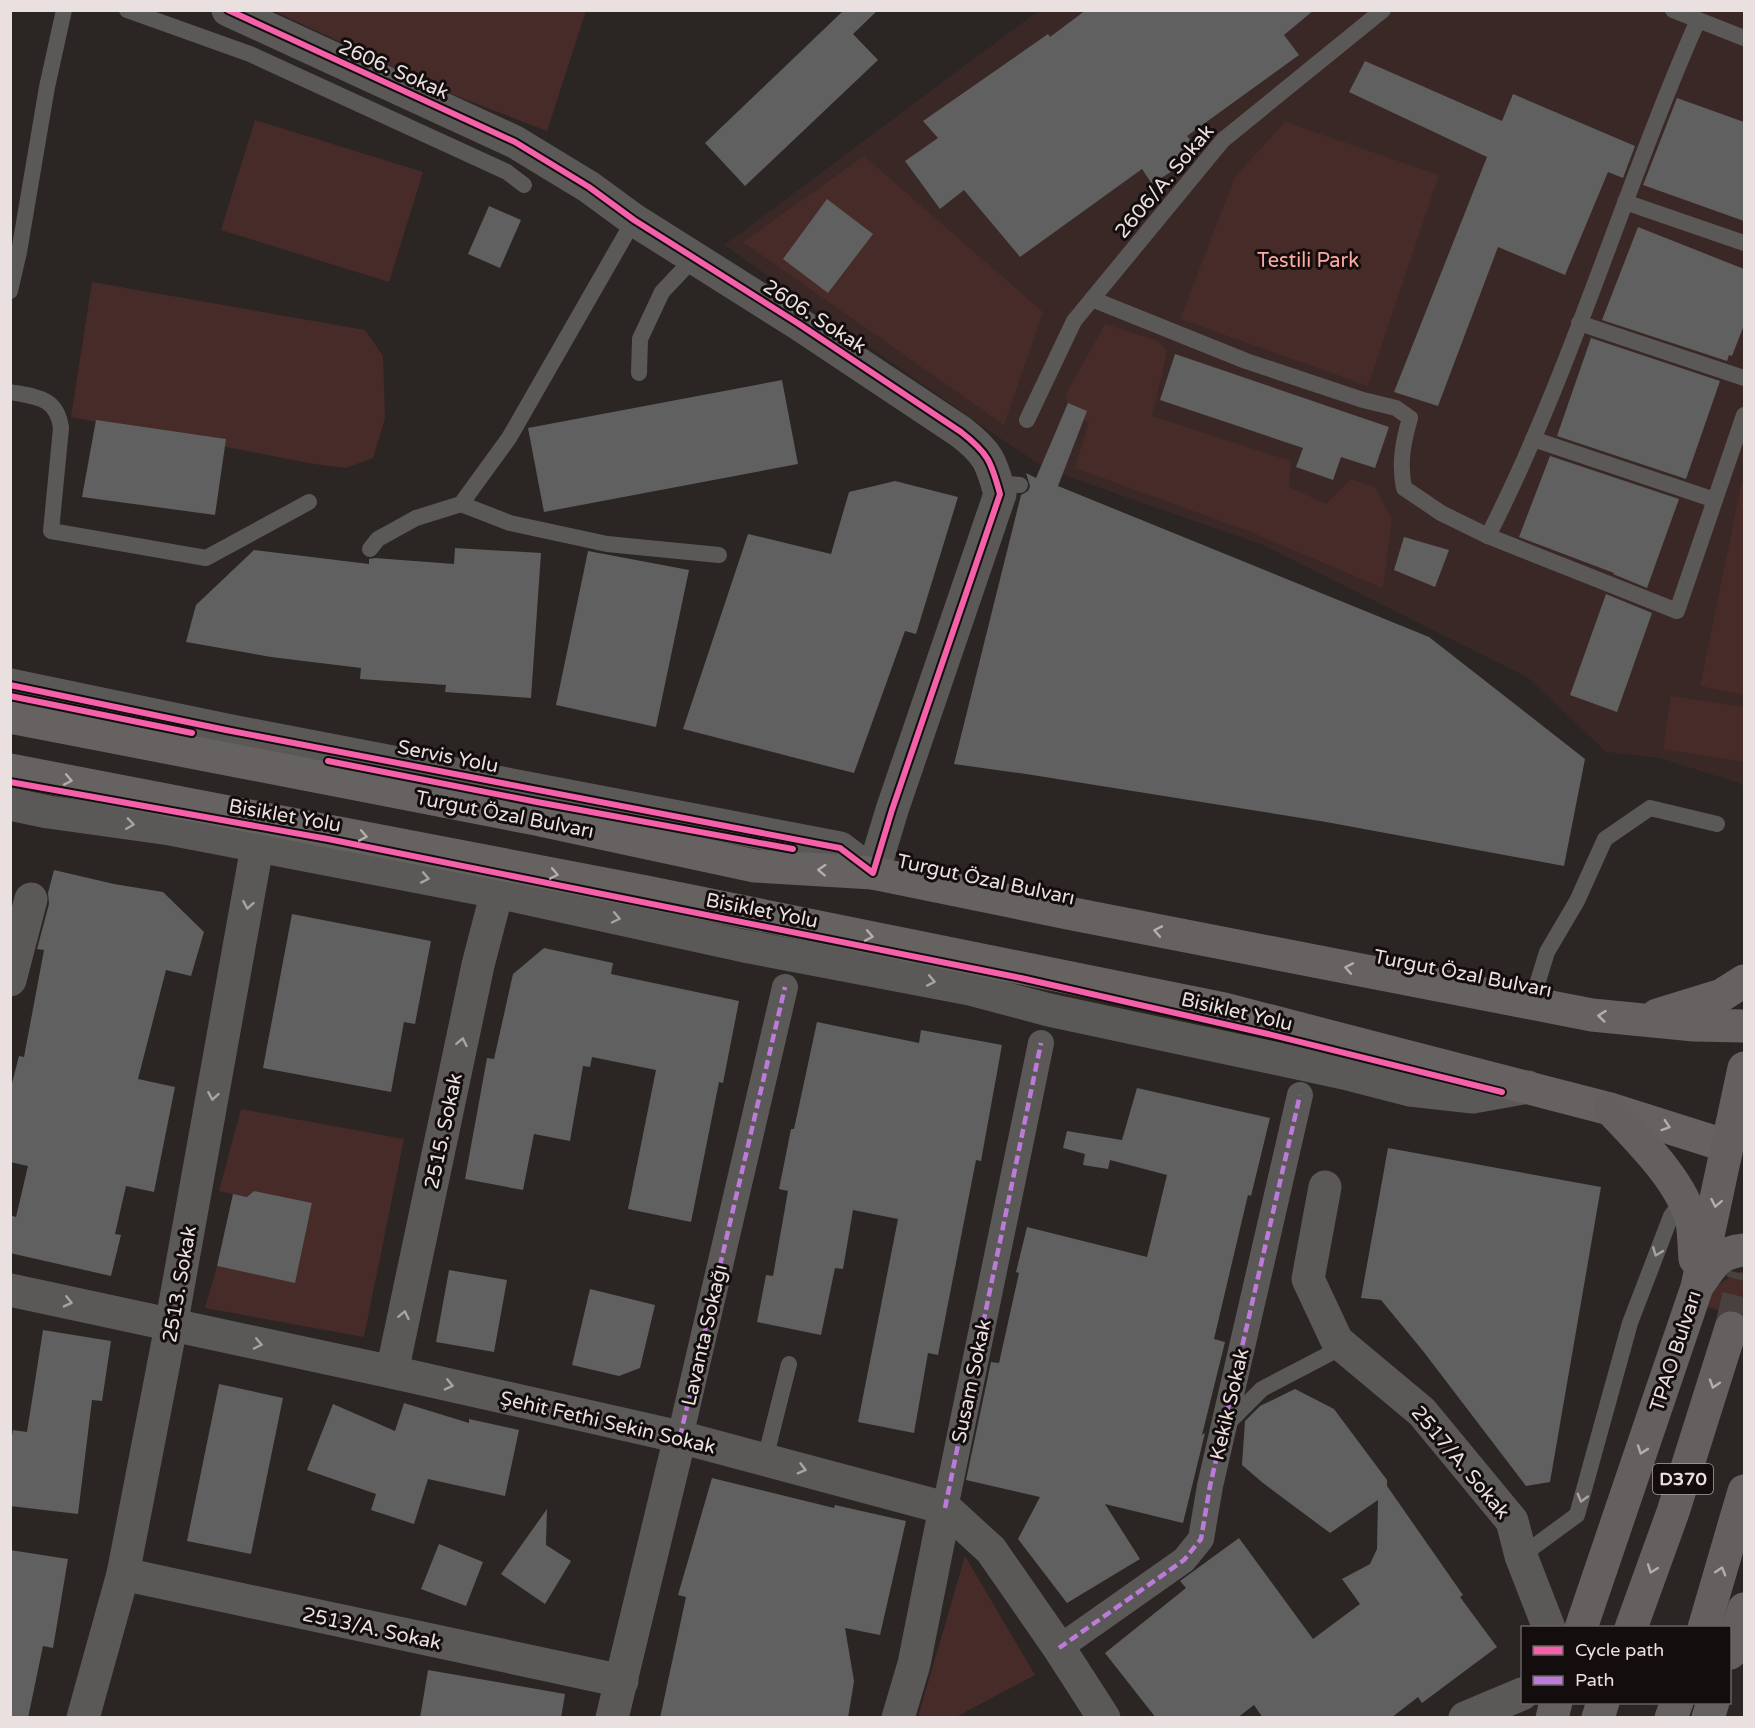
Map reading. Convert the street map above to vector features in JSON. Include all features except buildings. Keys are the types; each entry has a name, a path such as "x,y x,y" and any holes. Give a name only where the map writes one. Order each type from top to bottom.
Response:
{"highway":[{"name":"TPAO Bulvarı","path":"1582,1626 1697,1287 1736,1150 1744,1068"},
{"path":"1610,1109 1652,1156 1683,1200 1692,1221 1697,1287"},
{"path":"1697,1287 1716,1260 1733,1251 1744,1250"},
{"name":"D370","path":"1632,1626 1673,1512 1731,1328"},
{"path":"1705,1626 1744,1491"},
{"path":"1731,1650 1744,1609"}],"main road":[{"name":"Turgut Özal Bulvarı","path":"10,717 536,819 755,866 873,873 1592,1015 1744,1026"},
{"path":"10,770 634,890 1190,1002 1610,1109 1736,1150"},
{"path":"1641,1020 1722,994 1744,981"}],"street":[{"name":"2606. Sokak","path":"228,10 515,142 589,187 634,220 799,324 981,447 1010,490 892,810 873,873"},
{"name":"Servis Yolu","path":"10,685 226,730 840,848 873,873"},
{"path":"10,804 48,812 170,829 497,892 744,946 970,989 1049,1010 1344,1073 1410,1090 1473,1097 1528,1088"},
{"name":"2513. Sokak","path":"83,1718 123,1574 171,1326 257,847"},
{"name":"2515. Sokak","path":"392,1372 478,965 497,892"},
{"path":"10,980 31,899"},
{"name":"Lavanta Sokağı","path":"612,1718 785,987"},
{"name":"Susam Sokak","path":"898,1718 914,1664 1041,1043"},
{"name":"Kekik Sokak","path":"1059,1648 1184,1560 1201,1539 1224,1427 1300,1095"},
{"name":"2517/A. Sokak","path":"1325,1188 1308,1279 1337,1341 1422,1412 1512,1521 1521,1556 1548,1626"},
{"name":"Şehit Fethi Sekin Sokak","path":"10,1290 680,1437 945,1508 991,1550 1104,1718"},
{"name":"2513/A. Sokak","path":"123,1574 622,1681"},
{"path":"1466,1718 1521,1694"}],"lane":[{"path":"10,291 19,252 47,87 64,10"},
{"path":"127,10 250,54 507,172 524,185"},
{"name":"2606/A. Sokak","path":"1027,420 1074,321 1223,140 1383,10"},
{"path":"1673,10 1744,38"},
{"path":"1488,536 1516,481 1579,323 1652,129 1698,20"},
{"path":"1625,202 1744,243"},
{"path":"370,549 378,539 416,518 461,504 509,438 634,220"},
{"path":"639,373 640,339 662,292 694,258"},
{"path":"1092,299 1246,361 1363,400 1396,408 1410,418 1403,440 1400,471 1404,488 1442,513 1488,536 1677,612 1744,414"},
{"path":"1579,323 1744,378"},
{"path":"10,392 43,399 56,410 60,418 51,531 206,558 309,502"},
{"path":"1533,438 1715,500"},
{"path":"461,504 510,523 607,543 719,555"},
{"path":"1531,1004 1546,952 1576,901 1605,839 1650,808 1717,824"},
{"path":"1521,1556 1577,1515 1630,1323 1671,1216 1683,1200"},
{"path":"1224,1427 1262,1389 1329,1354 1337,1341"},
{"path":"765,1460 789,1364"}],"shaded area":[{"path":"1038,11 1744,11 1744,785 1660,758 1606,752 1527,677 1265,546 1049,470 998,437 724,245"}],"green space":[{"path":"586,10 547,131 449,93 274,11"},
{"path":"255,120 423,172 389,282 221,230"},
{"name":"Testili Park","path":"1285,122 1439,175 1368,386 1180,319 1235,177"},
{"path":"864,156 1043,312 1004,425 743,242"},
{"path":"92,282 365,330 383,356 385,418 373,458 346,468 314,464 71,417"},
{"path":"1105,324 1158,341 1167,352 1152,416 1291,461 1289,487 1326,504 1351,479 1375,487 1392,520 1383,588 1248,531 1075,468 1089,422 1067,414 1067,392"},
{"path":"1742,481 1744,482 1744,695 1700,686"},
{"path":"1671,696 1744,707 1744,762 1663,749"},
{"path":"241,1109 404,1139 364,1337 205,1308 217,1266 295,1282 312,1204 254,1191 247,1197 219,1191"},
{"path":"1739,1272 1744,1272 1744,1319 1703,1305 1714,1287"},
{"path":"965,1556 1035,1675 956,1717 918,1717"}],"tunnel":[{"path":"1731,1328 1744,1274"}],"marked path":[{"path":"680,1437 785,987"},
{"path":"945,1508 1041,1043"},
{"path":"1059,1648 1184,1560 1201,1539 1210,1486 1300,1095"}],"cycle path":[{"path":"10,685 226,730 840,848 873,873 892,810 1000,494 987,458 961,432 799,324 634,220 589,187 515,142 228,10"},
{"path":"10,696 192,733"},
{"path":"328,761 793,849"},
{"name":"Bisiklet Yolu","path":"10,782 328,839 1021,978 1268,1034 1502,1092"}]}
